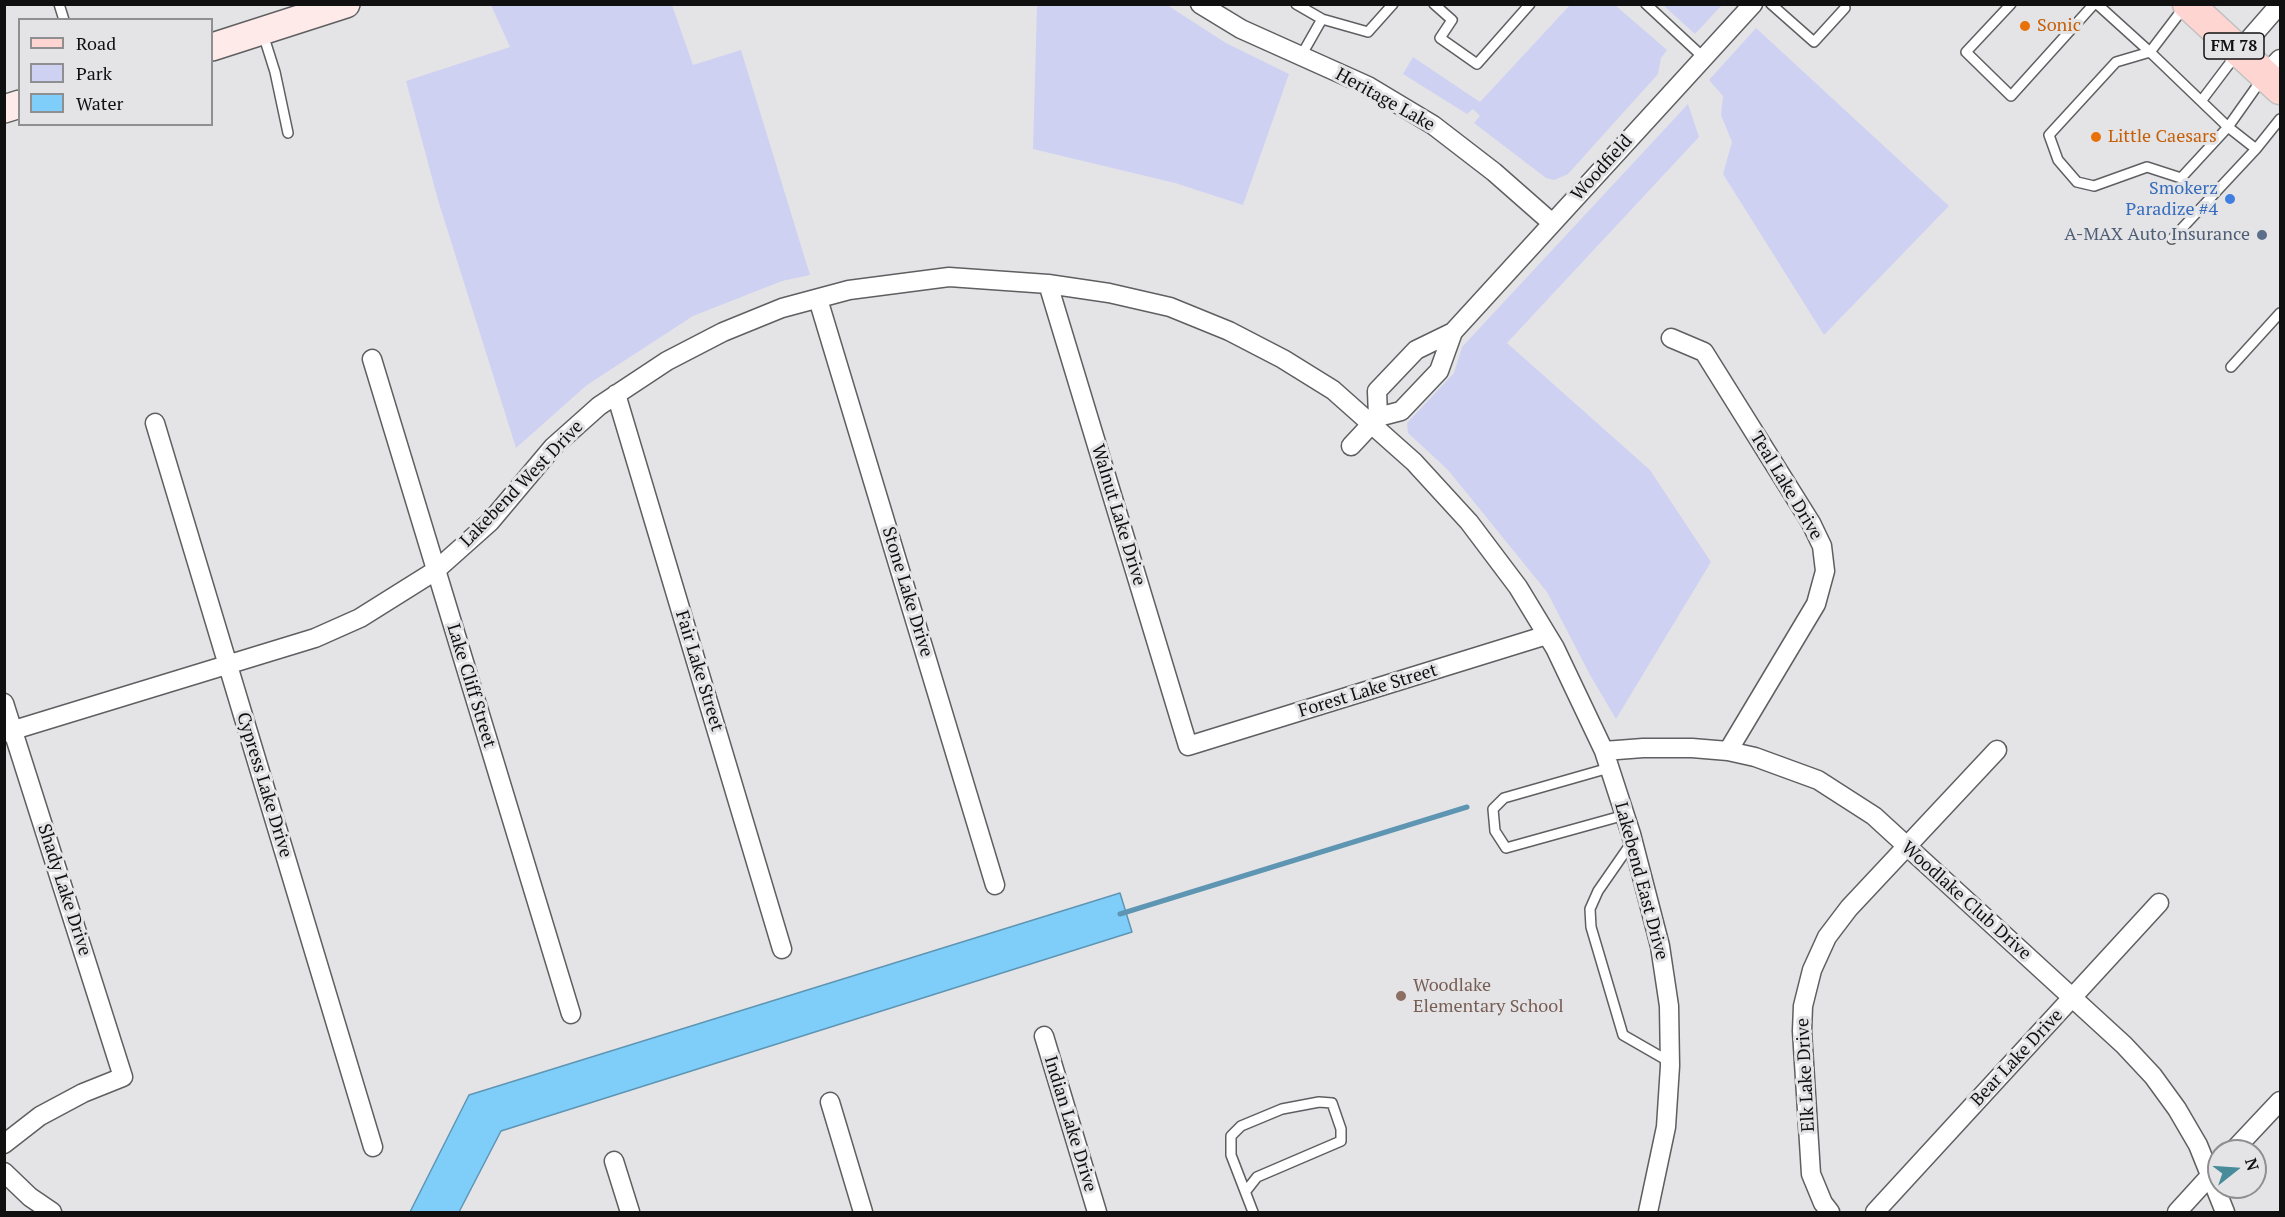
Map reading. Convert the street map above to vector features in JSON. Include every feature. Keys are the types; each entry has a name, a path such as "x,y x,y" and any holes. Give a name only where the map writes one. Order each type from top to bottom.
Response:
{"main road":[{"path":"213,46 346,4"},
{"name":"FM 78","path":"2187,4 2239,51 2275,74"}],"street":[{"name":"Woodfield","path":"1453,332 1439,371 1401,411 1374,420 1377,391 1416,350 1453,332 1753,4"},
{"path":"2239,51 2280,4"},
{"name":"Heritage Lake","path":"1200,5 1241,29 1368,86 1433,126 1494,172 1552,223"},
{"name":"Lakebend West Drive","path":"9,732 315,638 360,618 435,571 490,522 553,447 616,394 667,361 723,332 782,308 849,290 949,277 1048,284 1109,293 1170,307 1229,331 1283,359 1333,390 1374,420 1469,522 1518,587 1547,635"},
{"name":"Walnut Lake Drive","path":"1048,284 1188,746"},
{"name":"Stone Lake Drive","path":"818,299 995,885"},
{"name":"Teal Lake Drive","path":"1671,338 1704,352 1811,523 1822,546 1825,571 1816,604 1728,751"},
{"name":"Lake Cliff Street","path":"372,359 571,1014"},
{"name":"Fair Lake Street","path":"616,394 782,949"},
{"path":"1351,446 1374,420"},
{"name":"Cypress Lake Drive","path":"155,423 373,1147"},
{"name":"Forest Lake Street","path":"1188,746 1547,635"},
{"name":"Lakebend East Drive","path":"1547,635 1607,759 1633,840 1660,945 1669,1006 1670,1062 1666,1127 1648,1212"},
{"name":"Shady Lake Drive","path":"4,703 9,732 123,1077 83,1093 40,1116 4,1144"},
{"name":"Woodlake Club Drive","path":"1607,759 1643,748 1728,751 1787,767 1818,780 1874,816 2124,1045 2177,1109 2207,1158"},
{"name":"Elk Lake Drive","path":"1830,1212 1823,1203 1811,1174 1802,1030 1803,1006 1812,970 1827,937 1850,908 1997,750"},
{"name":"Bear Lake Drive","path":"1875,1212 2159,903"},
{"name":"Indian Lake Drive","path":"1044,1036 1097,1212"},
{"path":"2244,1139 2280,1101"},
{"path":"830,1102 863,1212"},
{"path":"614,1161 630,1212"},
{"path":"4,1172 30,1197 52,1212"},
{"path":"2177,1212 2207,1179"}],"lane":[{"path":"1296,4 1322,19 1368,32 1394,4"},
{"path":"1434,4 1452,20 1440,38 1477,64 1530,4"},
{"path":"1646,4 1703,57"},
{"path":"1770,4 1814,42 1845,8"},
{"path":"2011,4 1966,52 2011,96 2096,4 2202,100 2228,127 2256,149"},
{"path":"2187,4 2150,52 2116,63 2049,135 2058,160 2077,182 2094,186 2147,167 2181,177 2275,74"},
{"path":"1301,56 1322,19"},
{"path":"262,32 275,72 288,133"},
{"path":"2202,100 2239,51"},
{"path":"2172,239 2256,149 2280,119"},
{"path":"2231,367 2280,313"},
{"path":"1607,759 1504,798 1493,809 1495,831 1506,848 1625,814"},
{"path":"1633,840 1598,891 1590,909 1591,927 1623,1035 1670,1062"},
{"path":"1246,1191 1257,1177 1341,1141 1341,1129 1332,1103 1319,1102 1282,1109 1241,1126 1231,1136 1231,1155 1253,1212"}],"green space":[{"path":"491,5 672,5 693,65 741,50 810,275 782,281 693,316 587,385 516,448 438,200 406,81 510,47"},
{"path":"1037,5 1167,5 1226,43 1289,74 1243,205 1175,183 1033,149"},
{"path":"1570,5 1615,5 1667,50 1661,58 1658,74 1568,174 1554,180 1546,178 1474,123 1480,116 1473,109 1467,114 1403,74 1413,57 1480,102"},
{"path":"1663,5 1722,5 1695,34"},
{"path":"1756,28 1949,206 1824,335 1723,174 1732,142 1721,115 1723,96 1709,80"},
{"path":"1688,104 1699,137 1507,343 1650,470 1711,562 1616,719 1590,675 1547,592 1448,470 1408,433 1407,423 1454,373 1462,347"}],"water":[{"path":"1120,893 1132,932 501,1131 459,1212 410,1212 469,1095"}],"waterway":[{"path":"1120,914 1467,807"}],"place":[{"name":"Sonic","path":"2025,26"},
{"name":"Little Caesars","path":"2096,137"},
{"name":"Smokerz Paradize #4","path":"2230,199"},
{"name":"A-MAX Auto Insurance","path":"2262,235"},
{"name":"Woodlake Elementary School","path":"1401,996"}]}
